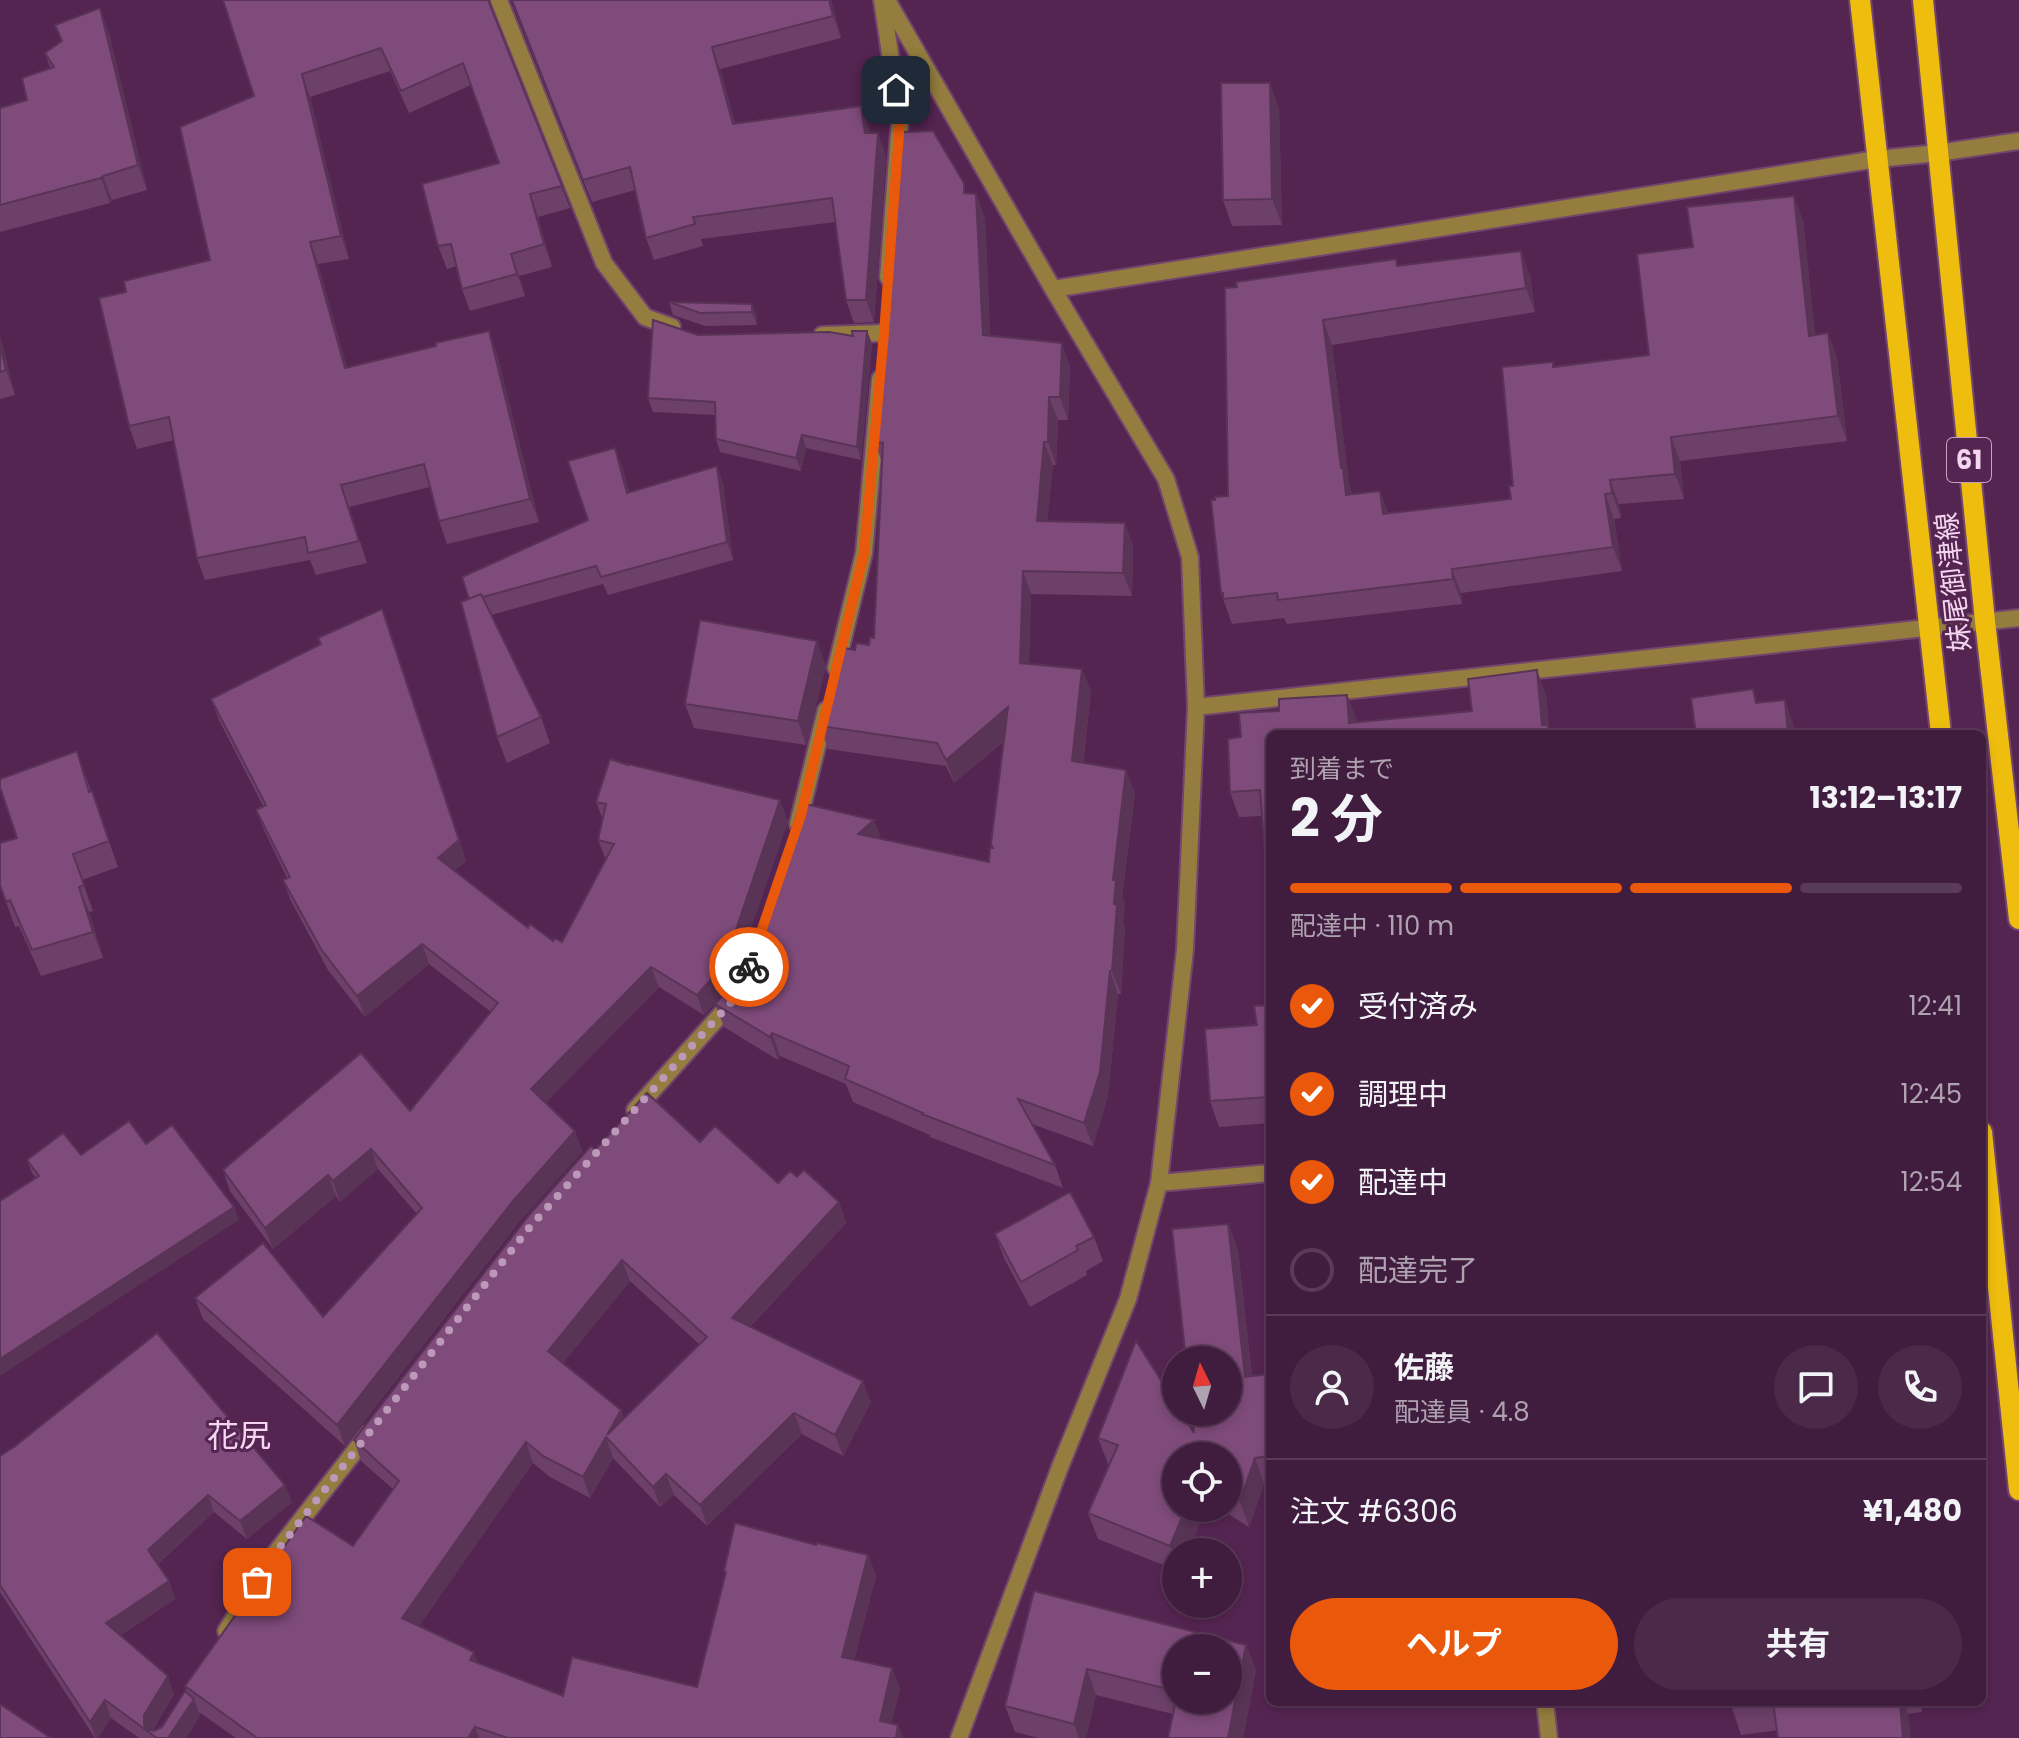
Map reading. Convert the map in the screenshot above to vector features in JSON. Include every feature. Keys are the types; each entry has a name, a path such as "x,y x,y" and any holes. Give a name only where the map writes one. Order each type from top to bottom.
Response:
{"main road":[{"name":"妹尾御津線","path":"1860,0 1941,730"},
{"name":"妹尾御津線","path":"1923,0 1985,621 2019,919"},
{"path":"1986,1171 2019,1490"}],"street":[{"path":"499,0 604,263 645,317 688,332"},
{"path":"885,0 900,120 888,288"},
{"path":"885,0 1166,479 1190,557 1196,707 1185,950 1159,1183 1128,1299 1060,1467 959,1738"},
{"path":"1053,289 1877,159 2019,141"},
{"path":"791,844 801,815 864,553 883,341 809,335"},
{"path":"1196,707 2019,618"},
{"path":"624,1121 741,991"},
{"path":"1159,1183 1266,1173"},
{"path":"216,1647 273,1556 381,1417"},
{"path":"1545,1706 1549,1738"}],"building":[{"path":"223,0 488,0 562,186 530,194 544,244 511,254 517,274 462,289 451,244 438,246 422,184 499,163 463,63 401,91 381,48 302,74 341,236 310,242 345,368 489,331 530,499 439,521 424,464 341,485 359,541 308,553 305,537 197,558 169,417 129,426 99,298 126,292 124,281 210,260 180,127 254,96"},
{"path":"512,0 829,0 833,16 712,47 733,124 861,106 865,133 878,133 866,300 846,300 832,198 693,217 695,224 646,238 630,167 583,180"},
{"path":"100,8 138,165 0,205 0,108 27,100 22,78 54,67 45,53 62,41 55,25"},
{"path":"1221,83 1270,83 1272,199 1223,200"},
{"path":"933,131 964,183 964,193 976,194 983,335 1062,343 1060,397 1049,397 1048,442 1044,442 1037,521 1125,523 1123,573 1023,571 1020,663 1082,669 1072,761 1126,770 1113,880 1116,880 1114,904 1117,905 1100,1072 1084,1123 1018,1099 1055,1165 922,1114 845,1079 849,1066 772,1033 770,1037 715,1004 743,972 801,803 874,820 858,834 989,862 990,848 993,848 991,844 1008,707 946,760 937,743 820,726 839,647 855,650 856,643 869,645 870,637 874,638 883,443 875,442 900,132"},
{"path":"1794,196 1809,336 1828,333 1838,416 1671,437 1675,474 1610,480 1612,493 1605,494 1613,547 1452,569 1453,579 1278,600 1277,593 1223,599 1211,500 1228,496 1225,288 1237,287 1236,282 1396,259 1397,266 1521,251 1526,288 1323,320 1346,495 1380,491 1383,514 1511,499 1509,486 1513,486 1502,367 1553,362 1553,367 1649,355 1637,254 1693,247 1687,207"},
{"path":"669,302 752,304 752,312 700,313"},
{"path":"653,320 698,335 829,332 853,336 852,331 867,331 857,447 802,435 796,458 716,439 715,402 648,398"},
{"path":"0,346 6,370 0,372"},
{"path":"615,448 627,493 717,466 727,542 601,577 596,566 469,599 462,577 588,520 568,461"},
{"path":"481,594 541,717 497,737 461,602"},
{"path":"382,609 459,840 438,858 528,928 530,924 553,941 555,938 562,942 614,844 598,840 606,804 596,802 610,759 780,800 724,965 697,995 651,967 531,1089 575,1131 513,1201 337,1425 195,1298 263,1243 323,1317 422,1208 371,1149 333,1181 328,1175 265,1228 223,1170 361,1053 410,1111 498,1003 422,944 357,996 321,949 283,880 290,877 256,810 266,805 211,699 321,644 318,638"},
{"path":"700,620 817,641 798,721 685,704"},
{"path":"1537,670 1542,725 1548,725 1549,730 1266,730 1266,867 1260,790 1230,792 1228,739 1241,737 1239,713 1279,711 1279,699 1347,695 1349,723 1472,711 1468,679"},
{"path":"1753,689 1756,703 1785,700 1788,730 1695,730 1691,698"},
{"path":"77,751 89,792 92,791 109,841 73,854 84,885 79,887 93,932 32,950 0,885 0,843 17,838 0,779"},
{"path":"1266,1005 1266,1097 1210,1101 1205,1029 1257,1025 1254,1006"},
{"path":"647,1093 700,1142 715,1126 778,1183 790,1171 797,1177 804,1170 839,1202 732,1318 863,1381 835,1435 794,1413 700,1505 666,1474 653,1487 606,1437 583,1477 543,1456 526,1442 402,1618 474,1652 470,1660 563,1696 572,1657 697,1687 735,1523 816,1545 868,1555 842,1657 892,1668 880,1721 898,1725 896,1738 508,1738 475,1727 468,1738 257,1738 185,1686 306,1516 353,1546 399,1481 354,1440 530,1214 591,1146 595,1150","holes":["622,1260 707,1337 607,1435 621,1410 548,1351"]},
{"path":"129,1121 146,1144 172,1125 234,1207 0,1359 0,1201 39,1176 27,1160 63,1133 81,1155"},
{"path":"1070,1192 1094,1237 1076,1246 1078,1250 1021,1282 995,1234"},
{"path":"1228,1224 1242,1346 1185,1346 1172,1229"},
{"path":"157,1333 285,1485 240,1521 208,1495 148,1550 169,1581 106,1623 168,1676 144,1715 147,1729 154,1731 162,1727 185,1691 194,1699 168,1738 157,1738 105,1700 90,1722 0,1585 0,1456"},
{"path":"1136,1341 1162,1382 1162,1426 1190,1426 1194,1433 1193,1426 1242,1426 1242,1350 1245,1377 1266,1374 1266,1457 1255,1458 1242,1495 1242,1442 1162,1442 1162,1522 1180,1522 1173,1538 1162,1538 1162,1543 1088,1513 1118,1445 1098,1438"},
{"path":"1034,1591 1203,1634 1162,1634 1162,1688 1087,1669 1074,1724 1005,1706"},
{"path":"1242,1644 1246,1645 1242,1666"},
{"path":"0,1704 51,1738 0,1738"},
{"path":"1774,1706 1900,1706 1903,1738 1778,1738"},
{"path":"1173,1714 1233,1714 1228,1738 1168,1738"}],"way so far":[{"path":"257,1582 273,1556 529,1228 741,991 749,967"}],"district":[{"name":"花尻","path":"239,1436"}],"route":[{"path":"749,967 801,815 864,553 900,120 896,90"}]}
